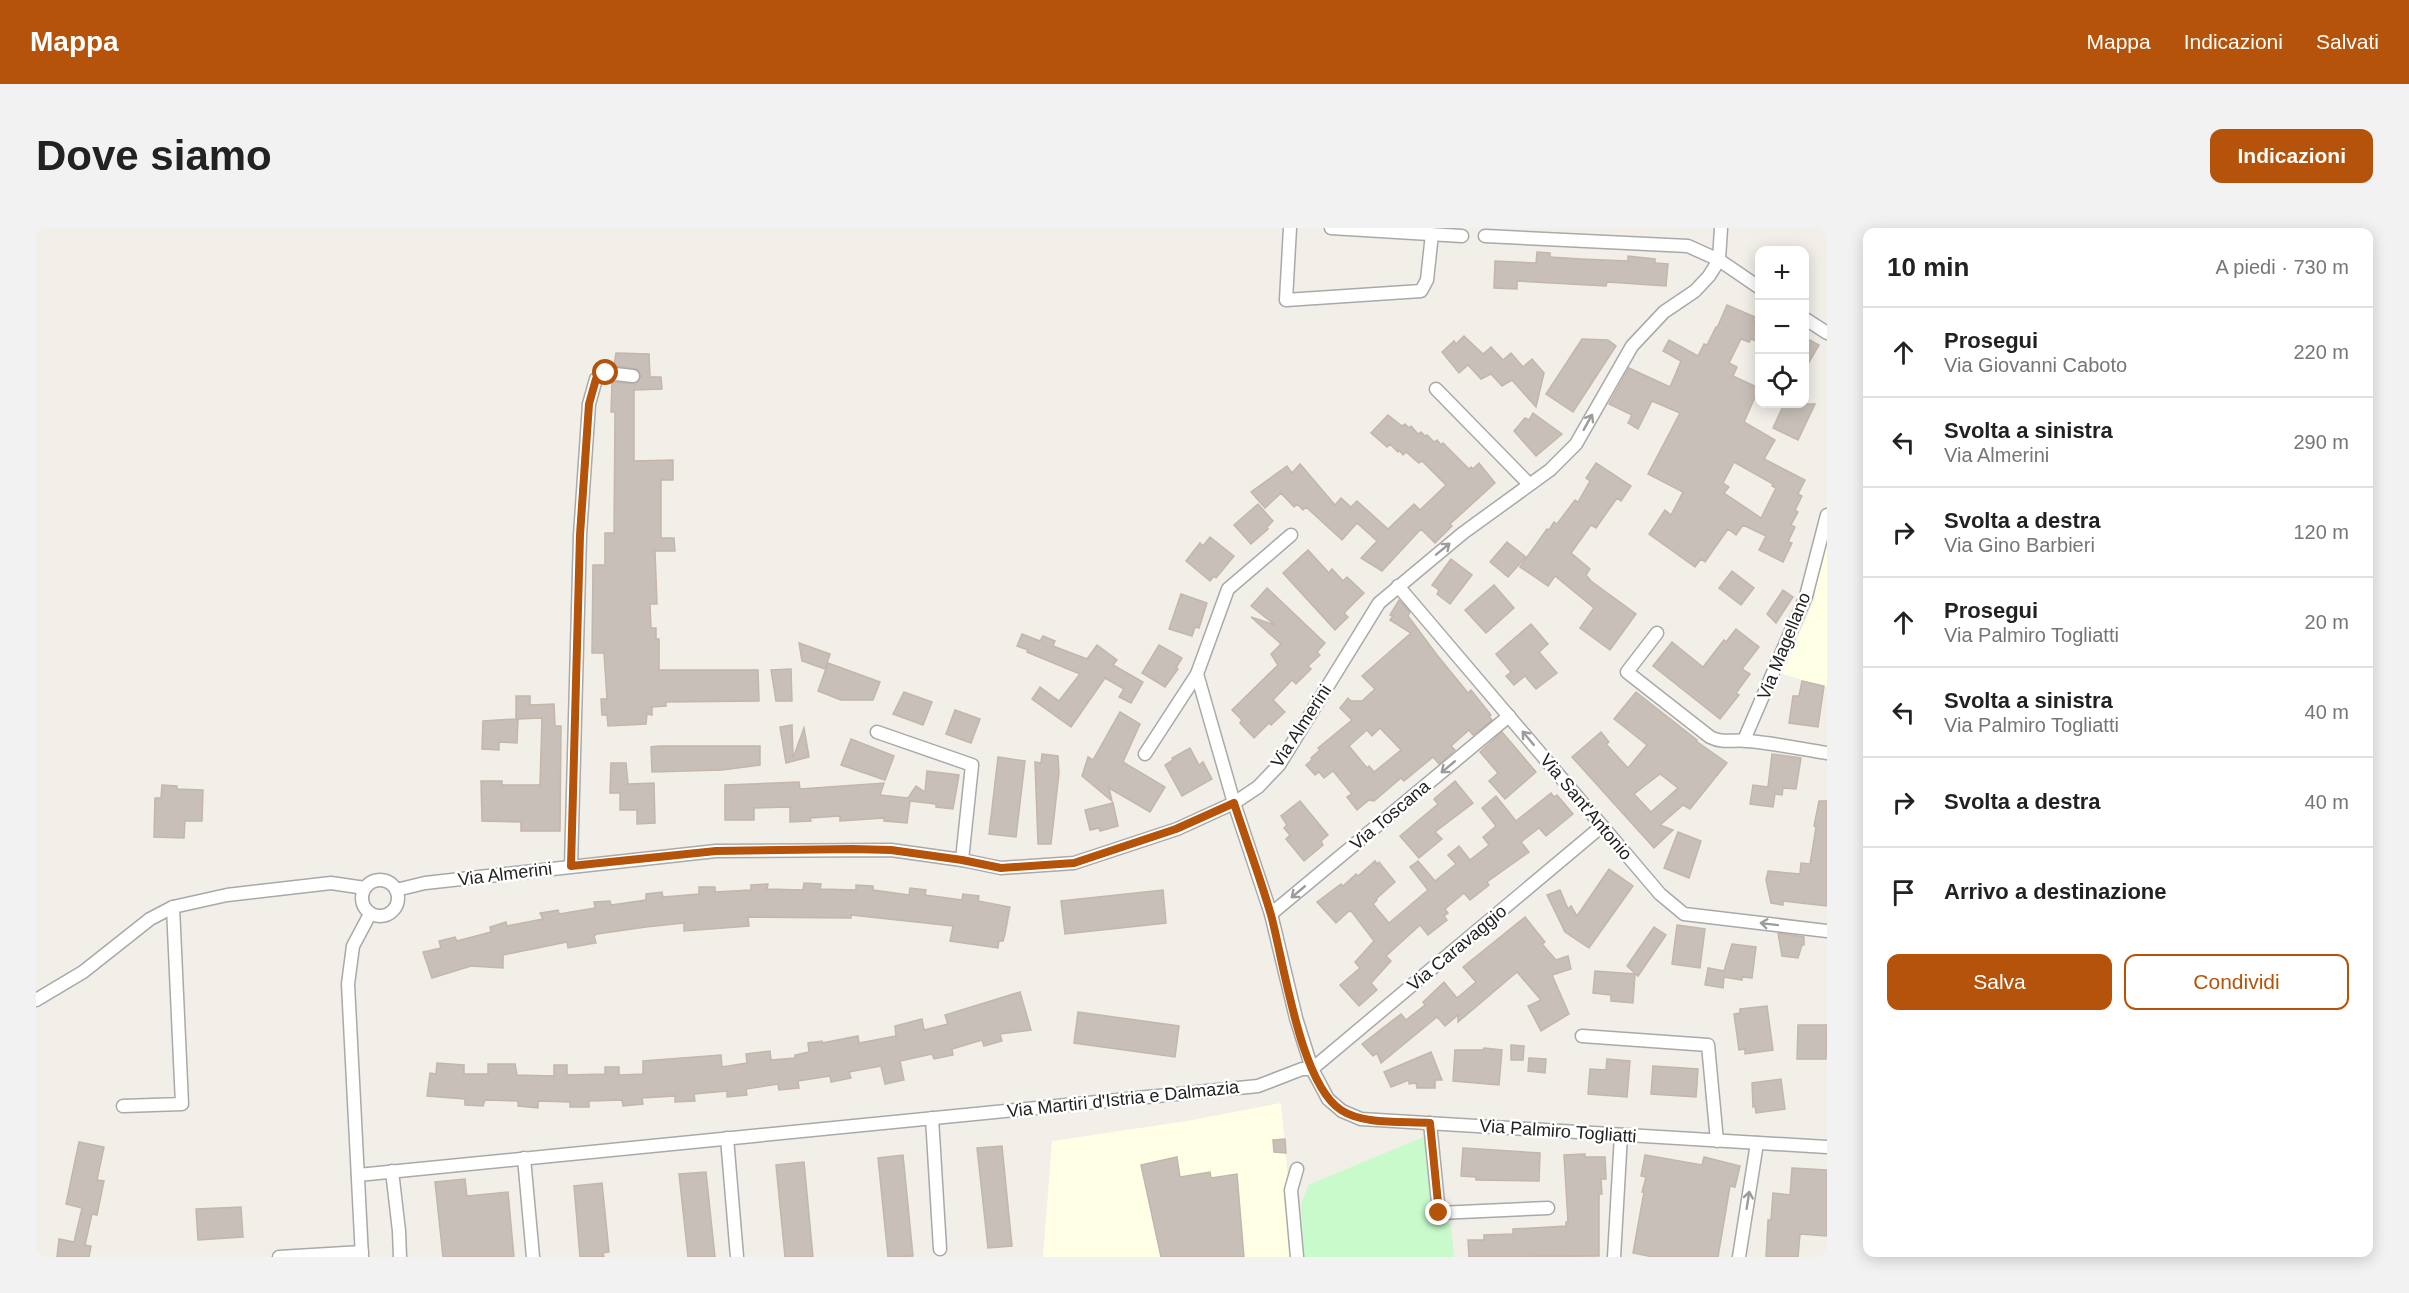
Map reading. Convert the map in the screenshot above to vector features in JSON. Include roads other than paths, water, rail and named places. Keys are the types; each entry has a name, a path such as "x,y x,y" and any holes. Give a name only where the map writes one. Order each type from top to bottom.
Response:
{"street":[{"path":"1290,228 1286,300 1421,291 1427,280 1432,234"},
{"path":"1331,228 1462,236"},
{"path":"1719,260 1721,228"},
{"path":"1485,236 1688,246 1719,260 1755,285"},
{"name":"Via Almerini","path":"396,890 426,883 716,851 891,850 1001,868 1074,863 1167,833 1234,803 1258,787 1279,765 1379,603 1463,533 1550,470 1576,444 1632,346 1664,312 1695,291 1709,276 1719,260"},
{"path":"1809,321 1827,333"},
{"path":"571,866 580,535 589,404 596,379 606,373 633,376"},
{"path":"1436,389 1529,484"},
{"name":"Via Magellano","path":"1744,740 1806,596 1827,515"},
{"path":"1145,753 1197,674 1228,589 1291,535"},
{"name":"Via Sant'Antonio","path":"1398,586 1660,894 1684,914 1827,931"},
{"path":"1657,633 1627,672 1710,737 1719,742 1730,743 1744,740 1827,753"},
{"name":"Via Palmiro Togliatti","path":"1197,674 1234,803 1271,914 1296,1018 1312,1069 1328,1099 1342,1111 1360,1119 1827,1147"},
{"name":"Via Toscana","path":"1271,914 1509,716"},
{"path":"877,732 972,765 962,860"},
{"name":"Via Caravaggio","path":"1312,1069 1602,826"},
{"path":"36,1000 84,972 150,919 173,907 218,896 331,883 365,888 378,880 389,882 396,890 398,901 393,911 382,916 370,914"},
{"path":"365,888 362,899 370,914"},
{"path":"123,1106 182,1104 173,907"},
{"path":"279,1257 362,1254 348,984 353,946 360,928 370,914"},
{"path":"1582,1036 1708,1045 1718,1141"},
{"name":"Via Martiri d'Istria e Dalmazia","path":"358,1174 1258,1086 1302,1069 1312,1069"},
{"path":"932,1118 940,1249"},
{"path":"1430,1123 1439,1213 1548,1208"},
{"path":"1614,1257 1621,1135"},
{"path":"727,1138 737,1257"},
{"path":"1739,1257 1757,1143"},
{"path":"524,1158 533,1257"},
{"path":"1297,1169 1291,1190 1297,1257"},
{"path":"392,1171 400,1257"}]}
